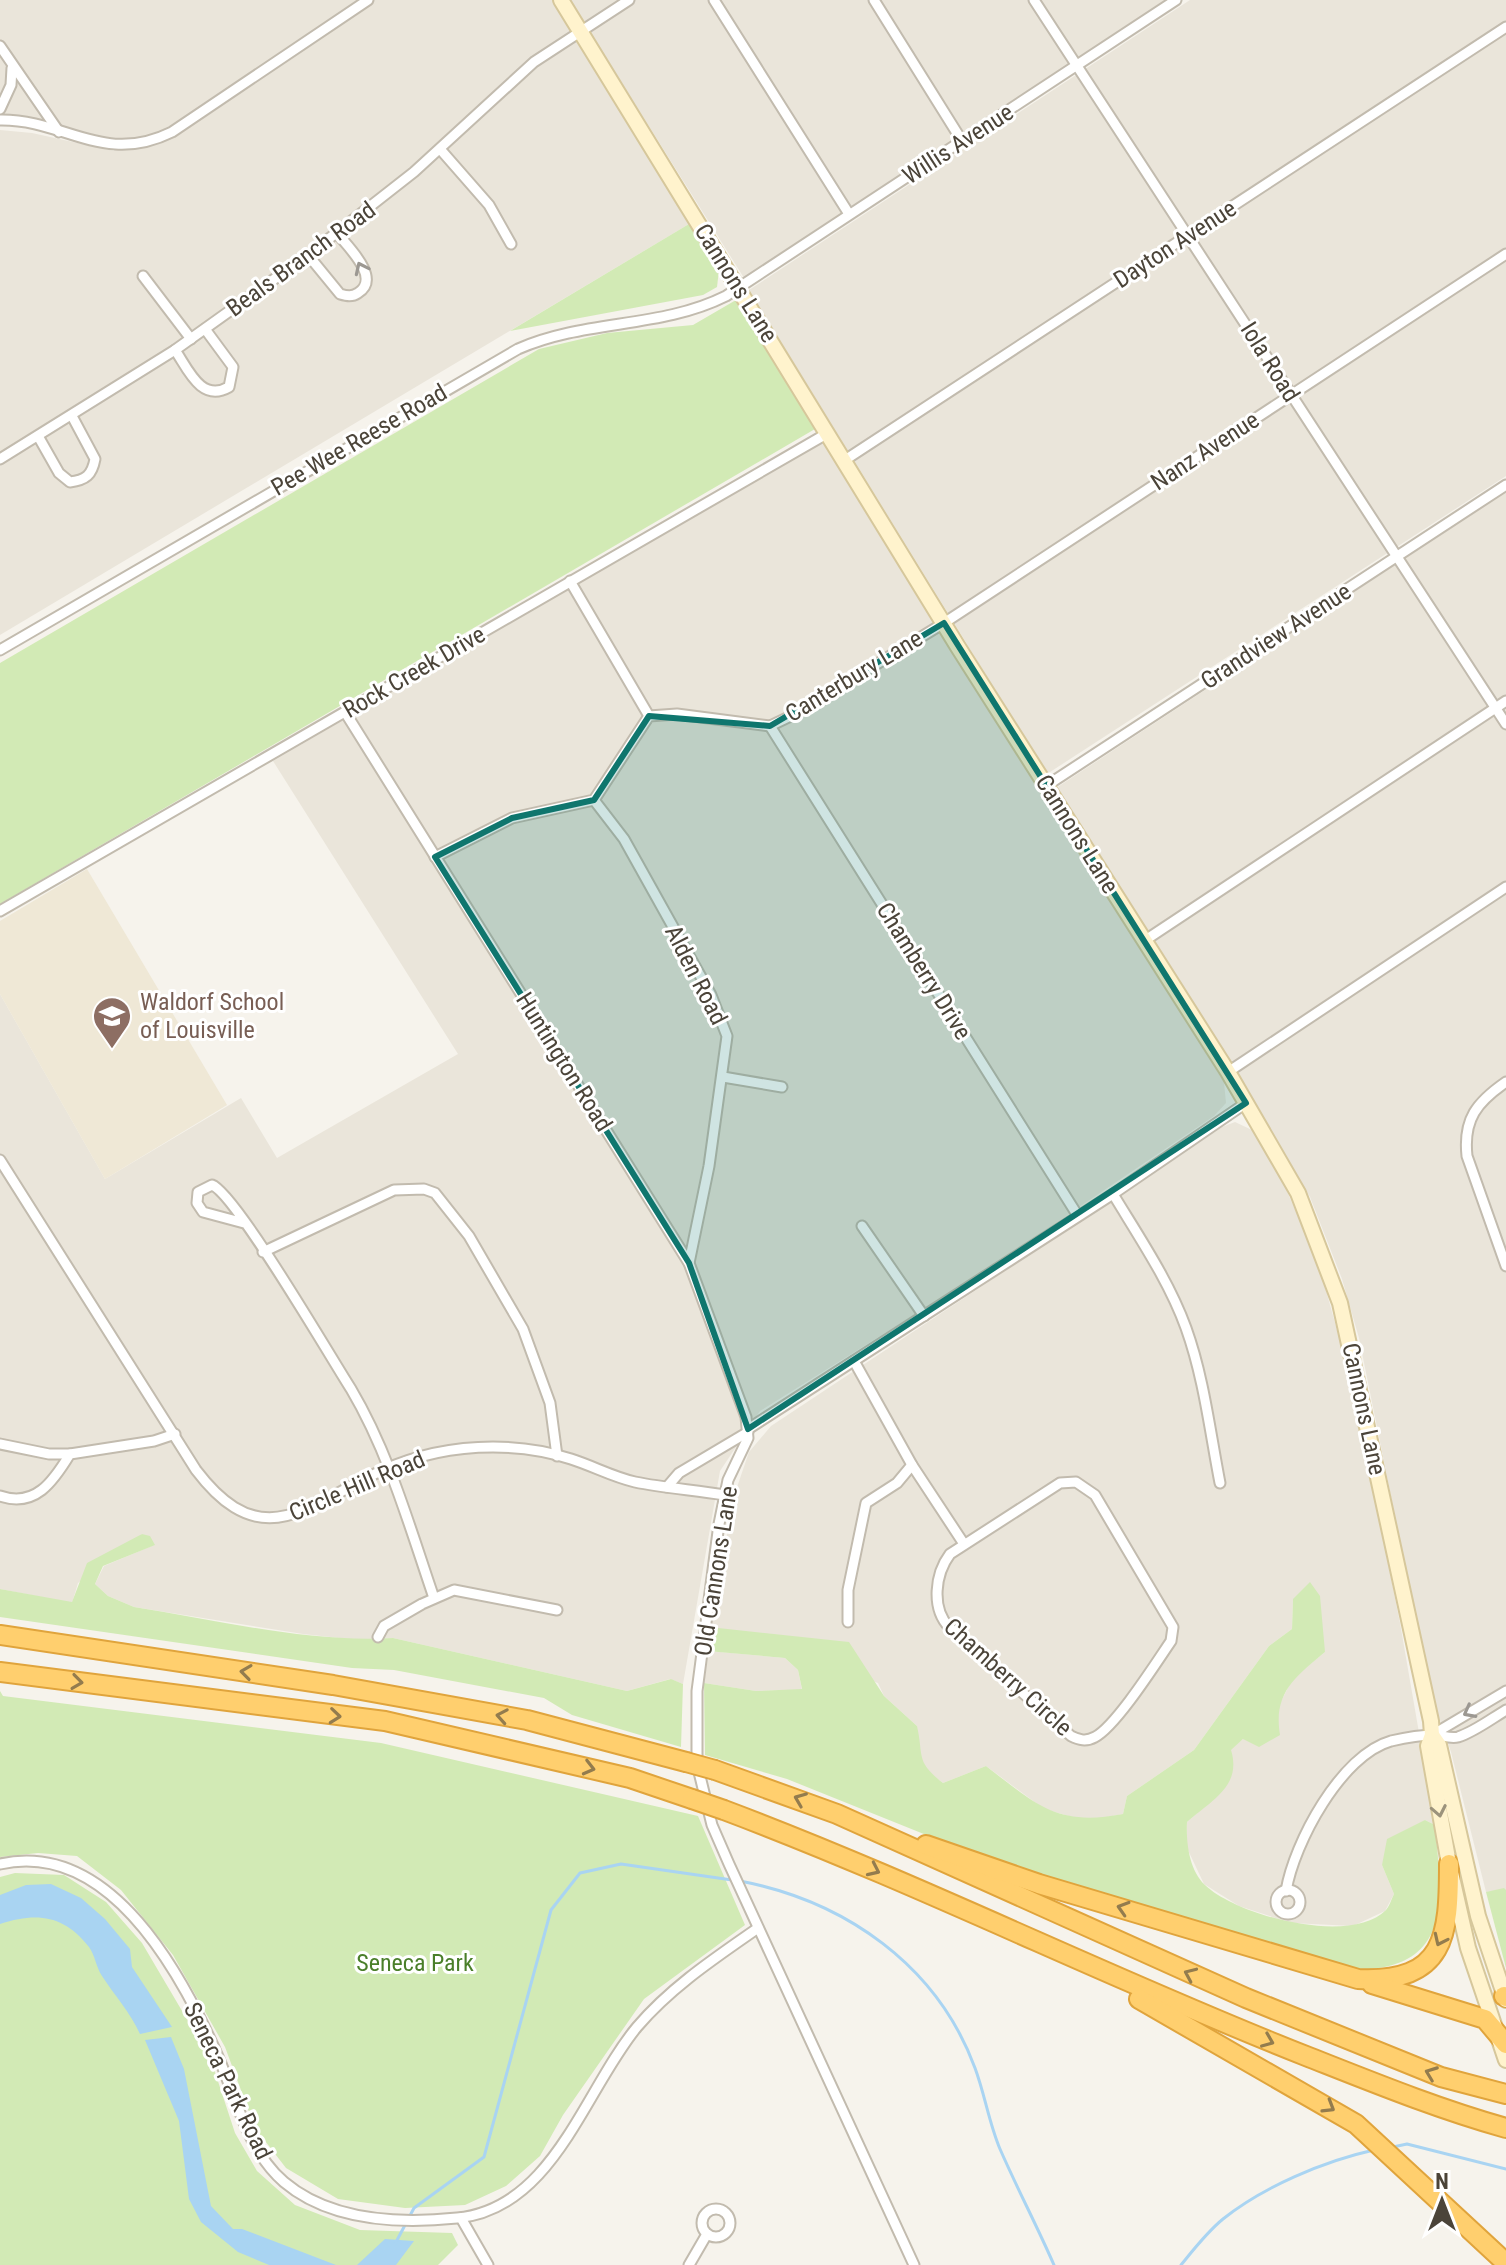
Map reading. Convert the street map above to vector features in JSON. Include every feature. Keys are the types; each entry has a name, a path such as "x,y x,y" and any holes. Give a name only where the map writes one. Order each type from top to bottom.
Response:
{"highway":[{"path":"0,1635 333,1685 527,1720 686,1762 1039,1884 1485,2019 1503,2039"},
{"path":"0,1672 385,1721 630,1778 834,1851 1041,1946 1373,2082 1506,2128"},
{"path":"837,1814 1246,1998 1441,2077 1506,2094"},
{"path":"1358,1979 1388,1979 1428,1961 1439,1945 1449,1920 1454,1860"},
{"path":"1041,1946 1190,2026 1356,2124 1417,2177 1506,2263"}],"main road":[{"name":"Cannons Lane","path":"561,0 944,623 1228,1072 1298,1193 1340,1303 1432,1735 1428,1746 1454,1860 1468,1948 1503,2039 1506,2060"},
{"name":"Cannons Lane","path":"1454,1860 1505,1998"}],"street":[{"name":"Beals Branch Road","path":"0,459 175,350 308,255 440,149 534,62 629,0"},
{"path":"714,0 849,214"},
{"path":"874,0 962,141"},
{"name":"Iola Road","path":"1034,0 1506,724"},
{"name":"Willis Avenue","path":"739,288 1176,0"},
{"path":"0,120 29,123 89,143 119,146 163,136 364,1"},
{"name":"Dayton Avenue","path":"845,460 1506,27"},
{"path":"0,46 59,132"},
{"path":"0,109 11,85 11,64"},
{"path":"440,149 489,205 511,244"},
{"path":"308,255 340,294 353,295 362,290 366,283 365,270 337,233"},
{"name":"Nanz Avenue","path":"944,623 1506,254"},
{"path":"143,276 191,339"},
{"name":"Pee Wee Reese Road","path":"0,650 518,349 569,331 685,314 739,288"},
{"path":"175,350 204,389 213,393 229,387 233,367 205,329"},
{"path":"38,436 59,473 70,482 83,481 92,473 95,459 72,416"},
{"name":"Rock Creek Drive","path":"0,911 828,433"},
{"name":"Grandview Avenue","path":"1046,786 1506,485"},
{"path":"435,857 512,818 594,800 649,716 570,581"},
{"name":"Canterbury Lane","path":"649,716 677,714 770,726 944,623"},
{"path":"1144,941 1506,701"},
{"name":"Huntington Road","path":"345,712 689,1263 746,1417 748,1430"},
{"name":"Chamberry Drive","path":"770,726 1078,1216"},
{"name":"Alden Road","path":"594,800 624,839 711,995 727,1036 723,1077 689,1263"},
{"path":"1228,1072 1506,887"},
{"path":"723,1077 782,1087"},
{"path":"1506,1082 1476,1106 1467,1126 1467,1156 1506,1266"},
{"path":"667,1487 679,1473 1113,1194 1246,1103"},
{"name":"Circle Hill Road","path":"0,1160 196,1470 232,1506 264,1517 286,1517 307,1511 388,1468 436,1453 473,1448 520,1449 557,1456 634,1482 725,1495"},
{"path":"244,1223 203,1212 197,1203 198,1192 206,1186 218,1188 244,1223 363,1409 388,1468 434,1598"},
{"path":"263,1252 394,1190 415,1188 435,1193 469,1236 523,1329 550,1403 557,1456"},
{"path":"1113,1194 1162,1277 1186,1328 1201,1381 1220,1483"},
{"path":"862,1226 924,1316"},
{"path":"854,1361 912,1465 964,1544"},
{"name":"Old Cannons Lane","path":"748,1430 725,1495 697,1691 696,1754 705,1801 729,1864 914,2265"},
{"path":"0,1444 49,1454 70,1454 154,1441 175,1434"},
{"path":"0,1496 14,1501 34,1497 57,1476 70,1454"},
{"path":"848,1622 848,1590 866,1503 897,1483 912,1465"},
{"name":"Chamberry Circle","path":"1076,1482 1095,1495 1168,1616 1173,1633 1163,1652 1097,1736 1084,1740 1071,1736 942,1619 937,1606 941,1569 950,1554 964,1544 1060,1483 1076,1482"},
{"path":"378,1637 384,1626 434,1598 460,1590 557,1610"},
{"path":"1432,1735 1506,1691"},
{"path":"1286,1891 1291,1863 1349,1766 1364,1753 1390,1742 1432,1735 1455,1738 1506,1710"},
{"name":"Seneca Park Road","path":"0,1864 35,1861 61,1866 88,1877 112,1894 157,1948 186,1994 218,2057 256,2146 272,2170 319,2205 341,2212 383,2218 461,2218 496,2205 531,2182 564,2141 612,2060 651,2012 700,1969 758,1928"},
{"path":"461,2218 488,2265"},
{"path":"689,2265 707,2234"}],"highlighted area":[{"path":"944,623 1246,1103 748,1429 689,1263 435,857 512,818 594,800 649,716 770,726"}],"shaded area":[{"path":"0,0 553,0 689,224 0,635 0,130 32,133 114,151 117,142 81,137 31,119 0,117"},
{"path":"570,0 1169,0 744,278"},
{"path":"1190,0 1506,0 1506,476 1047,774 749,290"},
{"path":"820,442 828,442 1224,1082 1226,1103 1214,1116 989,1268 760,1411 720,1471 683,1684 670,1679 627,1691 393,1638 358,1640 303,1634 134,1607 108,1596 95,1584 104,1566 154,1545 142,1534 78,1583 72,1603 0,1589 0,994 105,1179 241,1098 277,1158 458,1054 273,761"},
{"path":"1506,492 1506,1890 1486,1892 1451,1752 1431,1694 1359,1338 1342,1279 1310,1197 1274,1135 1053,790"},
{"name":"Waldorf School of Louisville","path":"87,869 227,1105 105,1179 0,994 0,921"},
{"path":"1235,1122 1252,1130 1274,1161 1319,1265 1353,1388 1400,1623 1435,1825 1425,1820 1382,1865 1394,1894 1385,1911 1353,1926 1291,1923 1239,1906 1204,1884 1186,1846 1187,1822 1210,1802 1230,1750 1276,1711 1293,1678 1325,1652 1293,1599 1292,1629 1269,1646 1194,1750 1127,1796 1123,1814 1102,1818 1076,1818 1044,1809 986,1766 943,1783 926,1770 918,1756 917,1726 884,1696 878,1683 709,1627 735,1493 749,1452 771,1426 1222,1127"},
{"path":"709,1651 785,1658 798,1670 802,1690 756,1691 704,1683"}],"green space":[{"path":"689,224 719,270 717,287 703,295 510,331"},
{"path":"736,300 815,429 0,904 0,663 539,349 607,333 693,325"},
{"path":"142,1534 150,1536 155,1545 103,1566 95,1584 108,1596 134,1607 295,1634 393,1638 627,1691 671,1679 683,1684 681,1747 572,1715 544,1698 394,1670 352,1668 0,1617 0,1589 72,1602 87,1563"},
{"path":"1310,1582 1320,1596 1325,1652 1296,1678 1283,1697 1280,1735 1259,1747 1243,1739 1231,1750 1233,1763 1229,1783 1187,1822 1190,1855 1195,1872 1205,1885 1242,1907 1294,1923 1347,1926 1369,1921 1386,1910 1394,1894 1382,1865 1387,1839 1425,1820 1435,1825 1439,1904 1434,1926 1425,1944 1409,1958 1385,1967 1352,1970 991,1861 787,1779 705,1755 704,1683 756,1691 802,1689 798,1670 785,1658 707,1651 709,1627 849,1642 884,1696 917,1726 924,1763 943,1783 986,1766 1034,1801 1063,1815 1100,1817 1123,1814 1127,1796 1194,1750 1269,1646 1292,1629 1293,1599"},
{"name":"Seneca Park","path":"0,1691 3,1696 381,1743 698,1816 745,1925 644,1999 563,2115 540,2156 506,2186 465,2205 405,2208 338,2199 286,2168 255,2128 225,2047 173,1955 121,1890 77,1856 38,1853 0,1857"},
{"path":"15,1873 64,1875 106,1902 142,1943 211,2060 235,2133 257,2171 295,2205 360,2230 452,2233 458,2245 438,2265 0,2265 0,1877"},
{"path":"1506,1890 1506,1968 1486,1892"}],"water":[{"path":"51,1884 81,1898 105,1919 130,1949 132,1967 172,2027 140,2034 102,1976 89,1947 80,1936 60,1922 26,1918 0,1924 0,1895 26,1885"},
{"path":"171,2037 184,2069 211,2206 233,2229 242,2229 336,2265 269,2265 238,2252 201,2222 189,2199 179,2121 145,2040"},
{"path":"385,2239 414,2241 396,2265 357,2265"}],"waterway":[{"path":"395,2244 414,2208 484,2157 551,1910 580,1873 621,1864 732,1880"},
{"path":"740,1881 816,1904 850,1922 883,1943 912,1969 937,1998 958,2031 975,2068 1000,2149 1054,2265"},
{"path":"1393,2147 1407,2144 1506,2169"},
{"path":"1181,2265 1217,2224 1256,2196 1315,2168 1374,2150"}],"place":[{"name":"Waldorf School of Louisville","path":"112,1050"}]}
